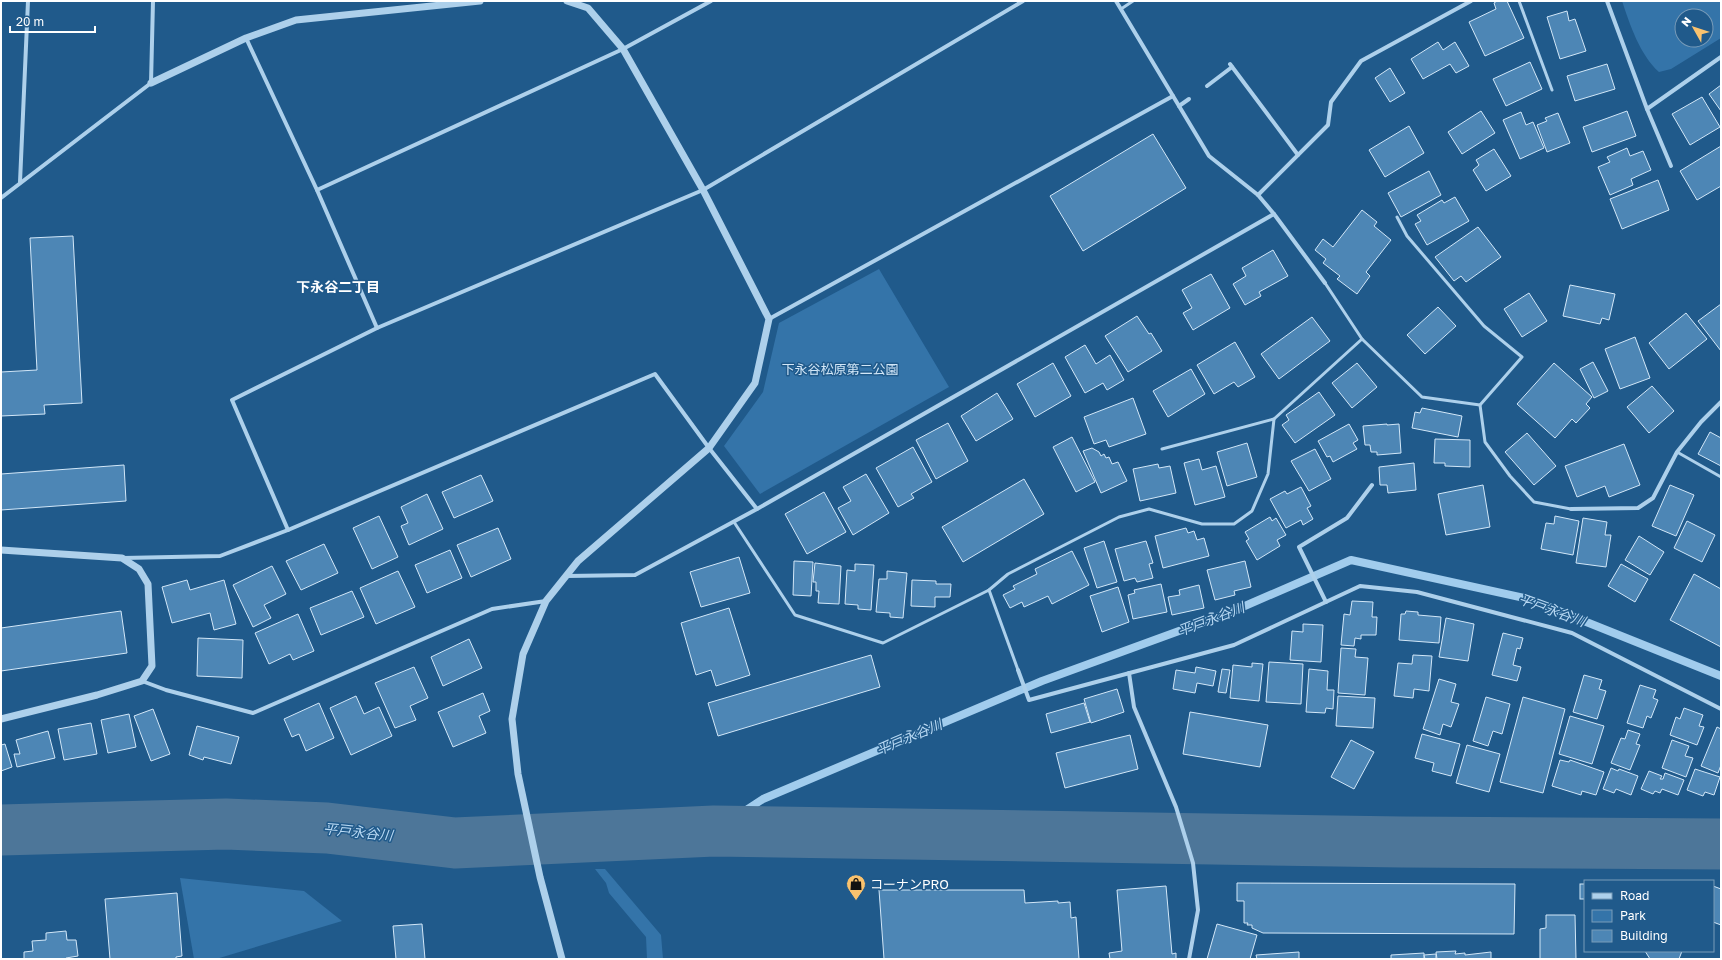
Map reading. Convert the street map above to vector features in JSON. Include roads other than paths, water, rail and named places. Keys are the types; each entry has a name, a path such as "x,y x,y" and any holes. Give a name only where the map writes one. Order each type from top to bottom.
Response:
{"street":[{"path":"20,182 28,1"},
{"path":"151,83 154,1"},
{"path":"1,198 151,83 246,38 296,20 480,1"},
{"path":"562,959 540,877 518,774 512,718 523,654 546,601 578,561 709,448 755,383 769,319 703,190 623,49 588,8 567,1"},
{"path":"318,190 623,49 710,1"},
{"path":"288,530 232,400 377,328 703,190 1022,1"},
{"path":"1116,1 1209,156 1258,195 1274,214 1325,283"},
{"path":"1258,195 1328,125 1331,102 1361,61 1471,1"},
{"path":"1607,1 1647,109 1671,166"},
{"path":"246,38 318,190 377,328"},
{"path":"1647,109 1721,57"},
{"path":"1207,86 1231,65 1298,155"},
{"path":"769,319 1173,96"},
{"path":"1179,106 1189,99"},
{"path":"567,576 635,575 734,522 1274,214"},
{"path":"1,550 122,558 220,556 288,530 655,374 709,448 757,509"},
{"path":"1571,509 1638,508 1653,498 1677,452 1721,402"},
{"path":"1326,602 1299,547 1347,518 1372,485"},
{"path":"122,558 140,569 148,584 152,666 142,681"},
{"path":"1018,670 1029,700 1234,645 1360,586 1417,592 1572,633 1721,709"},
{"path":"1,719 97,695 142,681 166,690 253,713 492,609 546,601"},
{"path":"1128,673 1134,707 1176,807 1193,863 1198,910 1189,959"}],"lane":[{"path":"1121,10 1133,1"},
{"path":"1518,1 1552,90"},
{"path":"1397,217 1407,236 1484,326 1522,357 1480,405 1485,442 1510,476 1534,502 1571,509"},
{"path":"1325,283 1362,339 1422,397 1480,405"},
{"path":"1162,449 1274,419 1362,339"},
{"path":"734,522 795,615 883,643 989,590 1008,574 1119,517 1149,509 1202,524 1234,524 1252,511 1268,474 1274,419"},
{"path":"1677,452 1721,477"},
{"path":"989,590 1018,670"}],"waterway":[{"name":"平戸永谷川","path":"714,831 763,799 1042,681 1231,612 1351,560 1529,599 1721,676"},
{"name":"平戸永谷川","path":"1,830 226,824 327,828 455,843 714,831 1402,842 1721,844"}],"place":[{"name":"コーナンPRO","path":"856,901"}],"district":[{"name":"下永谷二丁目","path":"338,287"}],"park label":[{"name":"下永谷松原第二公園","path":"840,369"}]}
